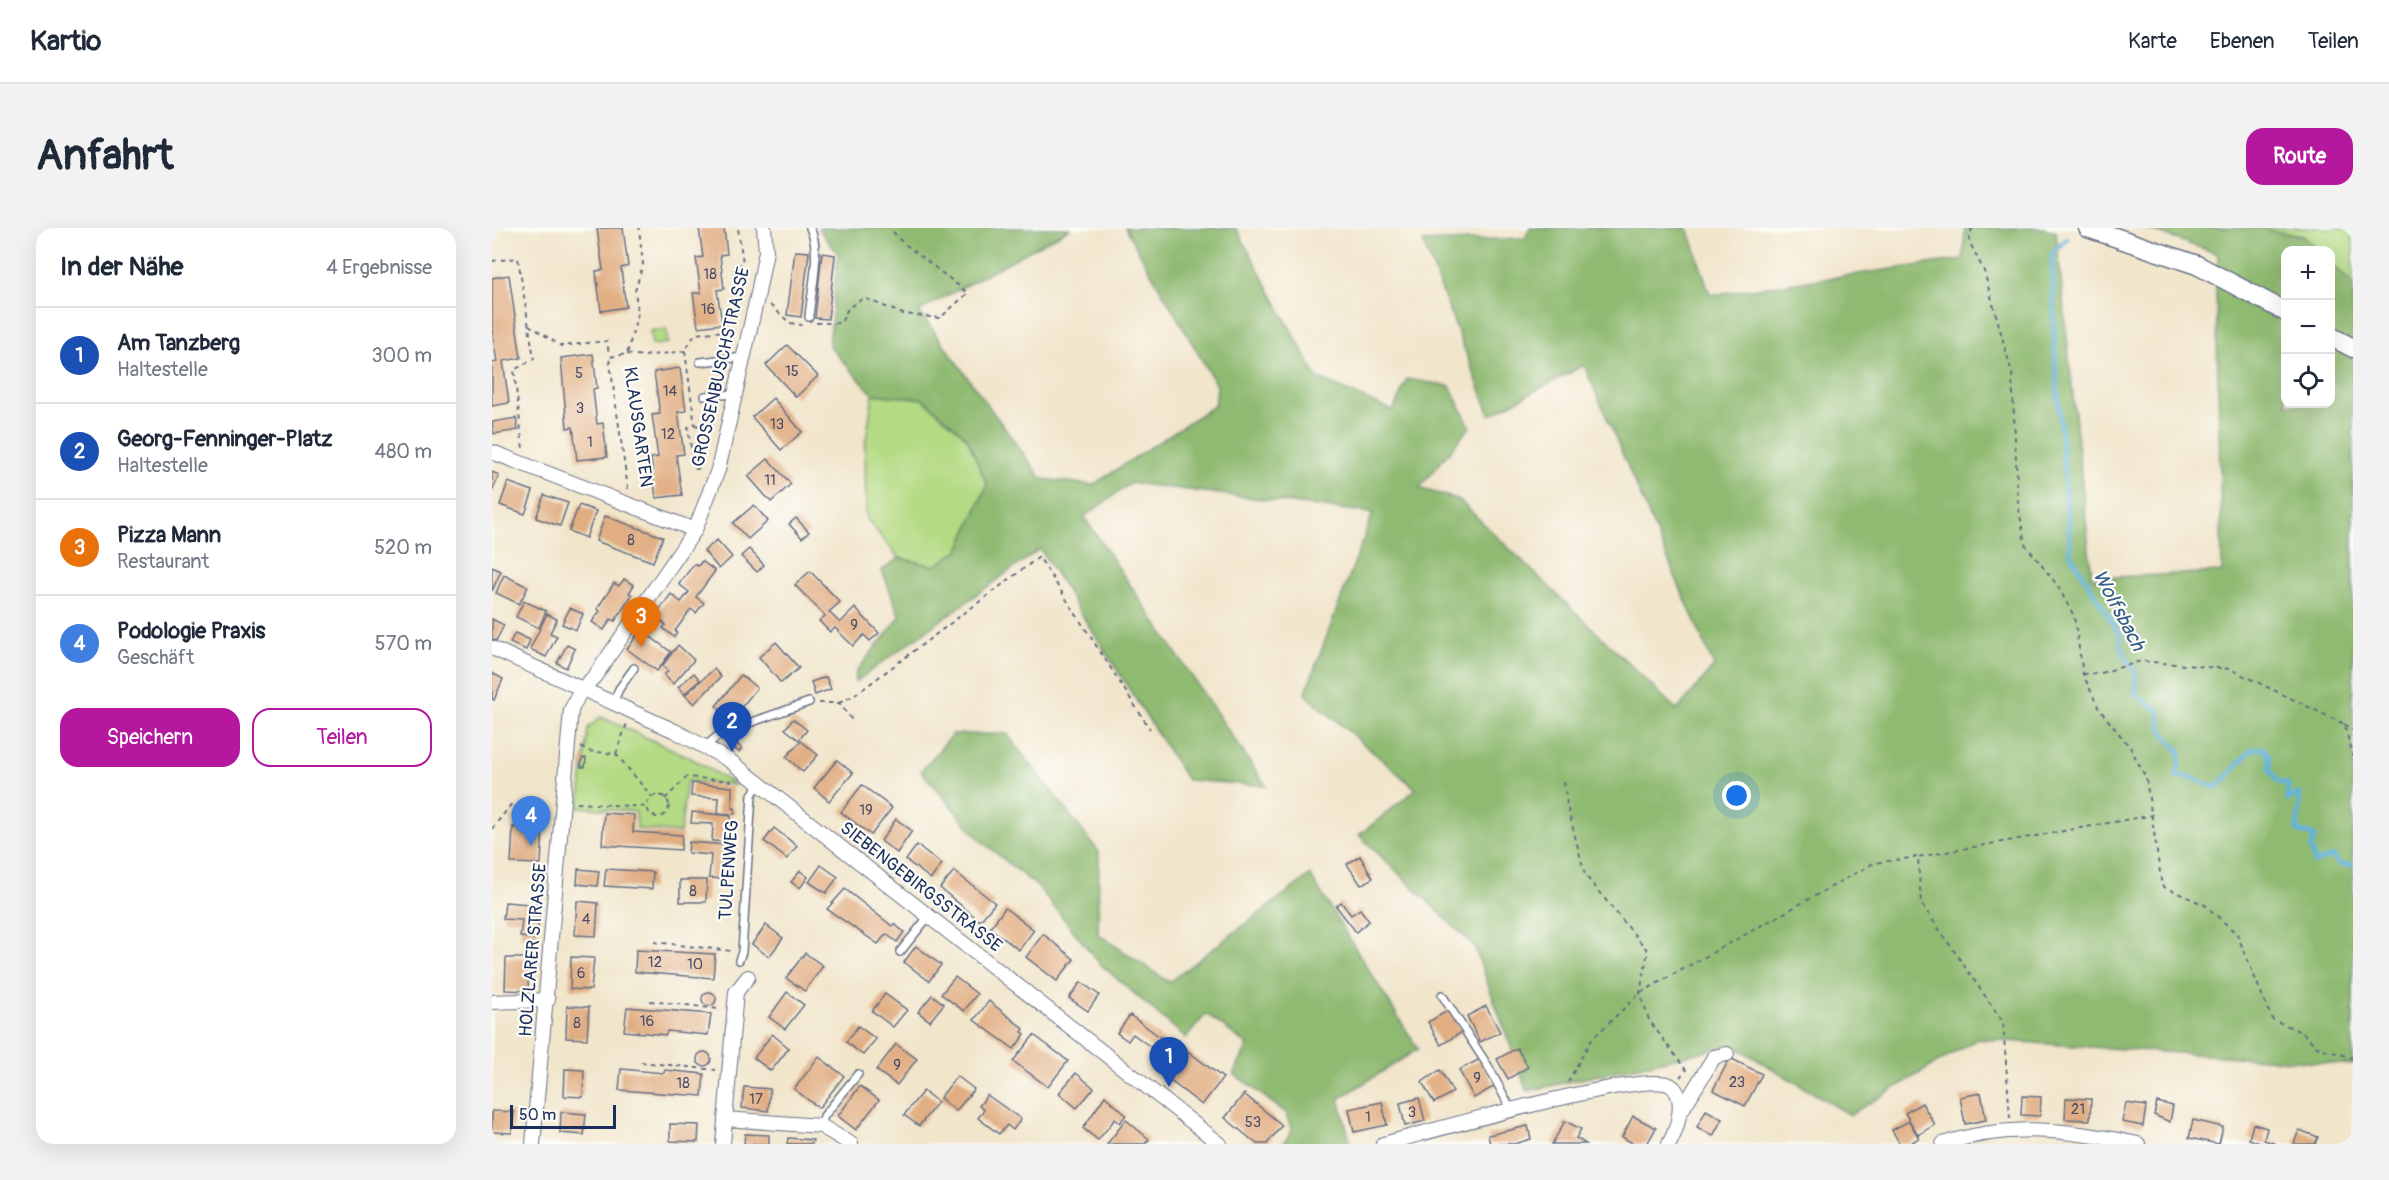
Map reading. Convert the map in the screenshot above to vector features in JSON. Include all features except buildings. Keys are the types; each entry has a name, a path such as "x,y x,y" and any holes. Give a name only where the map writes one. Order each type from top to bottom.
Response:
{"street":[{"name":"GROSSENBUSCHSTRASSE","path":"581,690 595,676 695,530 720,465 744,357 745,330 759,293 766,251 764,228"},
{"path":"2088,228 2197,265 2281,309"},
{"path":"2335,338 2353,348"},
{"name":"KLAUSGARTEN","path":"492,452 695,530"},
{"name":"SIEBENGEBIRGSSTRASSE","path":"492,648 706,746 759,783 1220,1144"},
{"name":"HOLZLARER STRASSE","path":"533,1144 548,1000 571,710 581,690"},
{"path":"723,1144 736,992 748,976"},
{"path":"492,1002 548,1000"},
{"path":"1669,1144 1680,1113 1714,1057 1727,1054"},
{"path":"1383,1144 1630,1084 1662,1082 1672,1086 1680,1113"},
{"path":"725,1119 821,1126 851,1144"},
{"path":"1943,1144 1971,1135 2011,1129 2098,1136 2138,1144"}],"lane":[{"path":"808,317 815,254 810,228"},
{"path":"700,362 744,357"},
{"path":"705,396 736,394"},
{"path":"613,703 618,689 634,668"},
{"path":"706,746 721,733 809,702"},
{"name":"TULPENWEG","path":"739,960 742,952 752,795 759,783"},
{"path":"900,952 929,916"},
{"path":"1442,995 1488,1066 1512,1111"},
{"path":"821,1126 824,1116 858,1074"}],"path":[{"name":"KLAUSGARTEN","path":"631,507 609,357 627,354 638,313 635,291 644,264 639,228"},
{"path":"695,426 685,351 695,334 745,330 734,268 742,263 738,228"},
{"path":"759,293 790,323 819,327 819,323 841,323 848,308 864,298 903,314 940,318 968,292 901,241 890,228"},
{"path":"1971,228 1969,242 1984,271 2012,373 2018,503 2025,544 2056,585 2074,616 2083,674 2099,709 2130,747 2146,778 2162,886 2205,905 2237,934 2272,1019 2303,1033 2317,1047 2353,1058"},
{"path":"492,261 518,258 534,359 514,370 525,464"},
{"path":"529,326 561,346 607,341 609,357"},
{"path":"627,354 644,356 685,351"},
{"path":"720,465 694,469 688,427 730,421"},
{"path":"809,702 839,703 855,695 1039,557 1150,729"},
{"path":"2083,674 2101,673 2141,661 2229,669 2353,730"},
{"path":"839,703 852,720"},
{"path":"616,754 627,722 619,720"},
{"path":"2344,724 2353,756"},
{"path":"577,744 587,751 616,754 652,797"},
{"path":"665,799 687,777 759,783"},
{"path":"1564,782 1567,805 1585,875 1648,951 1640,993 1649,1020 1686,1070 1672,1086"},
{"path":"647,807 653,816 663,815 668,807 661,796 652,797"},
{"path":"647,807 652,797"},
{"path":"492,829 513,802"},
{"path":"562,802 647,807"},
{"path":"1558,1100 1591,1040 1640,993 1874,862 1918,857 2153,815"},
{"path":"1918,857 1921,903 2003,1022 2011,1129"},
{"path":"654,942 742,952"},
{"path":"650,1001 735,1010"},
{"path":"641,1062 730,1072"}],"green space":[{"path":"818,228 1071,228 919,311 1042,479 1093,485 1215,405 1217,386 1125,228 1236,228 1317,378 1393,411 1407,379 1450,386 1470,427 1419,488 1459,500 1677,710 1714,666 1584,365 1490,415 1423,242 1525,238 1530,228 1688,228 1710,295 1963,259 1965,228 2045,228 2056,232 2092,578 2222,572 2216,288 2218,254 2144,228 2269,228 2270,231 2303,236 2314,246 2281,246 2281,408 2335,408 2335,267 2353,285 2353,1065 1977,1039 1850,1115 1733,1045 1527,1091 1474,946 1359,835 1416,789 1305,694 1373,513 1131,483 1084,517 1266,786 1187,780 1040,549 855,682 856,672 900,617 882,570 899,558 935,566 959,550 987,485 967,438 923,399 873,394 829,346 838,254"},
{"path":"2269,228 2353,228 2353,285 2335,267 2335,246 2314,246 2303,236 2269,231"},
{"path":"666,329 668,343 652,345 650,331"},
{"path":"873,394 923,399 967,438 987,485 959,550 935,566 899,558 866,518 865,446"},
{"path":"601,717 689,757 736,785 687,781 680,833 637,829 636,812 579,807 588,728"},
{"path":"953,734 1007,734 1099,852 1098,934 1169,982 1310,875 1418,1049 1339,1099 1351,1144 1283,1144 1292,1131 1286,1113 1234,1074 1248,1045 1206,1014 1186,1038 1100,964 1039,888 980,840 921,771"}],"waterway":[{"name":"Wolfsbach","path":"2067,239 2052,252 2055,359 2071,555 2121,637 2123,653 2136,676 2135,694 2158,710 2162,729 2180,752 2176,776 2190,777 2217,788 2251,750 2262,748 2269,755 2270,770 2278,782 2288,784 2287,800 2300,793 2297,831 2315,836 2311,848 2315,863 2333,856 2340,865 2353,865"}],"place":[{"name":"Pizza Mann","path":"641,647"},
{"name":"Georg-Fenninger-Platz","path":"732,752"},
{"name":"Podologie Praxis","path":"531,846"},
{"name":"Am Tanzberg","path":"1169,1087"}]}
